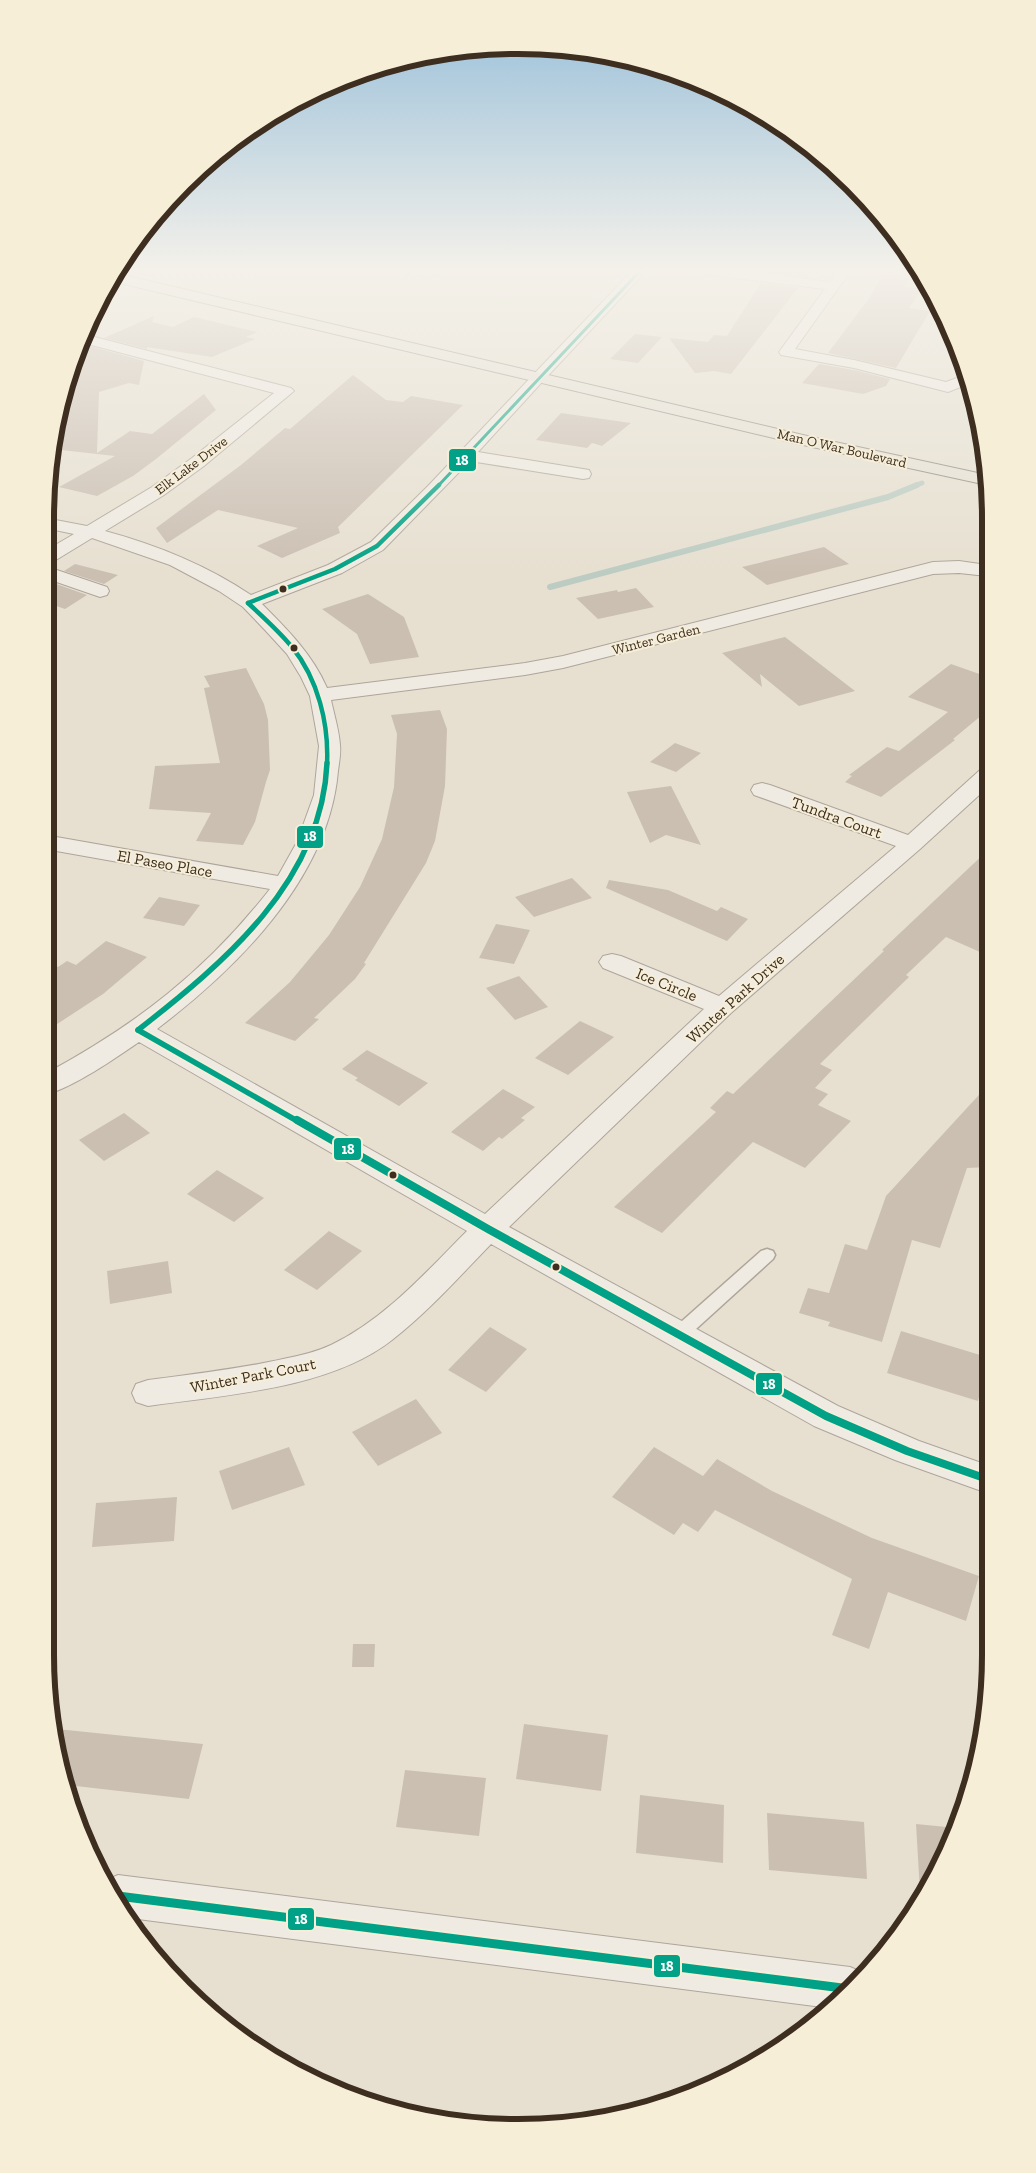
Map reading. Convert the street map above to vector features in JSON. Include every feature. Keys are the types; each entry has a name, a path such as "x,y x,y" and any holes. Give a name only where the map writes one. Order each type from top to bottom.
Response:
{"main road":[{"name":"Man O War Boulevard","path":"537,370 979,464"},
{"name":"Man O War Boulevard","path":"538,370 812,442 980,478"}],"street":[{"name":"Elk Lake Drive","path":"89,532 158,491 198,462 286,391 206,370"},
{"path":"880,370 948,387 961,381"},
{"path":"248,603 335,569 377,546 467,455 544,372"},
{"path":"467,455 583,474"},
{"path":"54,525 89,532 169,559 196,571 248,603 289,643 304,664 320,695 330,742 328,786 317,825 285,884 256,924 239,943 192,986 138,1030 54,1081"},
{"path":"54,553 89,532"},
{"name":"Winter Garden","path":"320,695 525,669 563,662 934,568 959,566 982,569"},
{"path":"54,575 100,591"},
{"name":"Winter Park Drive","path":"488,1229 722,1007 912,844 982,780"},
{"name":"Tundra Court","path":"762,790 912,844"},
{"name":"El Paseo Place","path":"54,844 285,884"},
{"name":"Ice Circle","path":"612,962 722,1007"},
{"path":"138,1030 488,1229 826,1416 878,1441 982,1477"},
{"name":"Winter Park Court","path":"148,1393 256,1378 301,1368 341,1356 380,1332 421,1296 488,1229"},
{"path":"122,1896 841,1988"}],"lane":[{"path":"679,1334 767,1255"}],"building":[{"path":"78,370 142,370 139,385 129,383 99,392 97,453 130,431 152,434 204,394 216,410 133,476 97,496 59,487 115,456 59,450"},
{"path":"693,370 734,370 731,374 714,371 695,373"},
{"path":"813,370 856,370 890,379 886,386 863,394 802,383"},
{"path":"353,375 386,400 403,402 411,396 463,405 338,527 340,533 282,558 257,546 298,528 218,510 167,543 156,528 241,465 285,428 290,429"},
{"path":"561,413 631,423 602,446 592,443 587,448 536,440"},
{"path":"824,547 849,564 767,585 742,567"},
{"path":"75,564 118,575 104,584 64,571"},
{"path":"54,583 87,595 65,609 54,605"},
{"path":"636,588 654,607 598,619 576,598 617,590 618,592"},
{"path":"368,594 404,617 419,657 370,664 357,634 322,609"},
{"path":"785,637 855,691 799,706 760,674 762,687 722,653"},
{"path":"951,664 982,675 982,715 953,739 955,740 881,797 845,782 852,776 849,775 887,747 899,751 948,712 908,697"},
{"path":"246,668 264,704 268,720 270,770 255,822 243,845 196,841 211,813 149,809 155,766 220,763 204,688 210,687 204,676"},
{"path":"440,710 447,729 445,786 435,841 426,863 364,963 366,964 355,979 314,1018 319,1019 295,1041 245,1023 290,982 329,935 360,887 382,839 394,787 397,734 391,715"},
{"path":"675,743 701,753 676,772 650,762"},
{"path":"671,786 701,845 666,835 650,843 627,792"},
{"path":"982,856 982,953 946,937 906,975 909,977 820,1064 832,1070 815,1088 828,1094 818,1105 851,1121 805,1168 753,1142 662,1233 614,1207 716,1112 710,1108 727,1091 733,1094 884,951 882,950"},
{"path":"572,878 592,898 534,917 515,897"},
{"path":"609,880 668,890 717,911 721,907 748,919 727,941 606,888"},
{"path":"159,897 200,905 184,926 143,918"},
{"path":"496,924 530,930 514,964 479,958"},
{"path":"106,941 147,957 103,994 54,1026 54,965 58,967 67,961 76,965"},
{"path":"519,976 548,1007 515,1020 486,988"},
{"path":"580,1021 614,1037 568,1075 535,1058"},
{"path":"367,1050 428,1083 399,1106 355,1080 358,1078 342,1069"},
{"path":"503,1089 535,1107 521,1118 525,1120 502,1139 499,1137 483,1151 451,1132"},
{"path":"982,1092 982,1167 967,1168 940,1248 912,1240 882,1342 828,1326 830,1322 799,1313 808,1288 829,1293 845,1244 867,1250 886,1196"},
{"path":"124,1113 150,1133 104,1161 79,1140"},
{"path":"217,1170 264,1198 234,1222 187,1194"},
{"path":"329,1231 362,1251 317,1290 284,1270"},
{"path":"168,1261 172,1293 110,1304 107,1271"},
{"path":"490,1327 527,1349 486,1392 448,1370"},
{"path":"901,1331 982,1356 982,1387 978,1401 887,1373"},
{"path":"416,1399 442,1433 378,1466 352,1432"},
{"path":"289,1447 305,1485 232,1510 219,1471"},
{"path":"654,1447 703,1476 717,1459 772,1491 872,1538 979,1576 966,1621 888,1592 869,1649 832,1635 852,1579 715,1510 698,1532 683,1523 674,1535 612,1497"},
{"path":"177,1497 174,1541 92,1547 96,1503"},
{"path":"353,1644 375,1644 374,1667 352,1667"},
{"path":"524,1724 608,1735 601,1791 516,1779"},
{"path":"60,1729 203,1744 189,1799 73,1786"},
{"path":"405,1770 486,1778 479,1836 396,1827"},
{"path":"640,1795 724,1805 723,1863 636,1853"},
{"path":"767,1813 864,1822 867,1879 769,1870"},
{"path":"916,1824 949,1827 934,1860 920,1887"}],"waterway":[{"path":"914,486 922,483"},
{"path":"550,587 888,497 917,485"}],"transit line":[{"name":"18","path":"248,603 335,569 377,546 434,490 547,370"},
{"name":"18","path":"138,1030 206,975 256,925 281,892 301,857 317,820 326,782 328,743 321,703 299,655 279,632 248,603"},
{"name":"18","path":"138,1030 488,1229 826,1416 907,1451 982,1477"},
{"name":"18","path":"122,1896 841,1988"}]}
